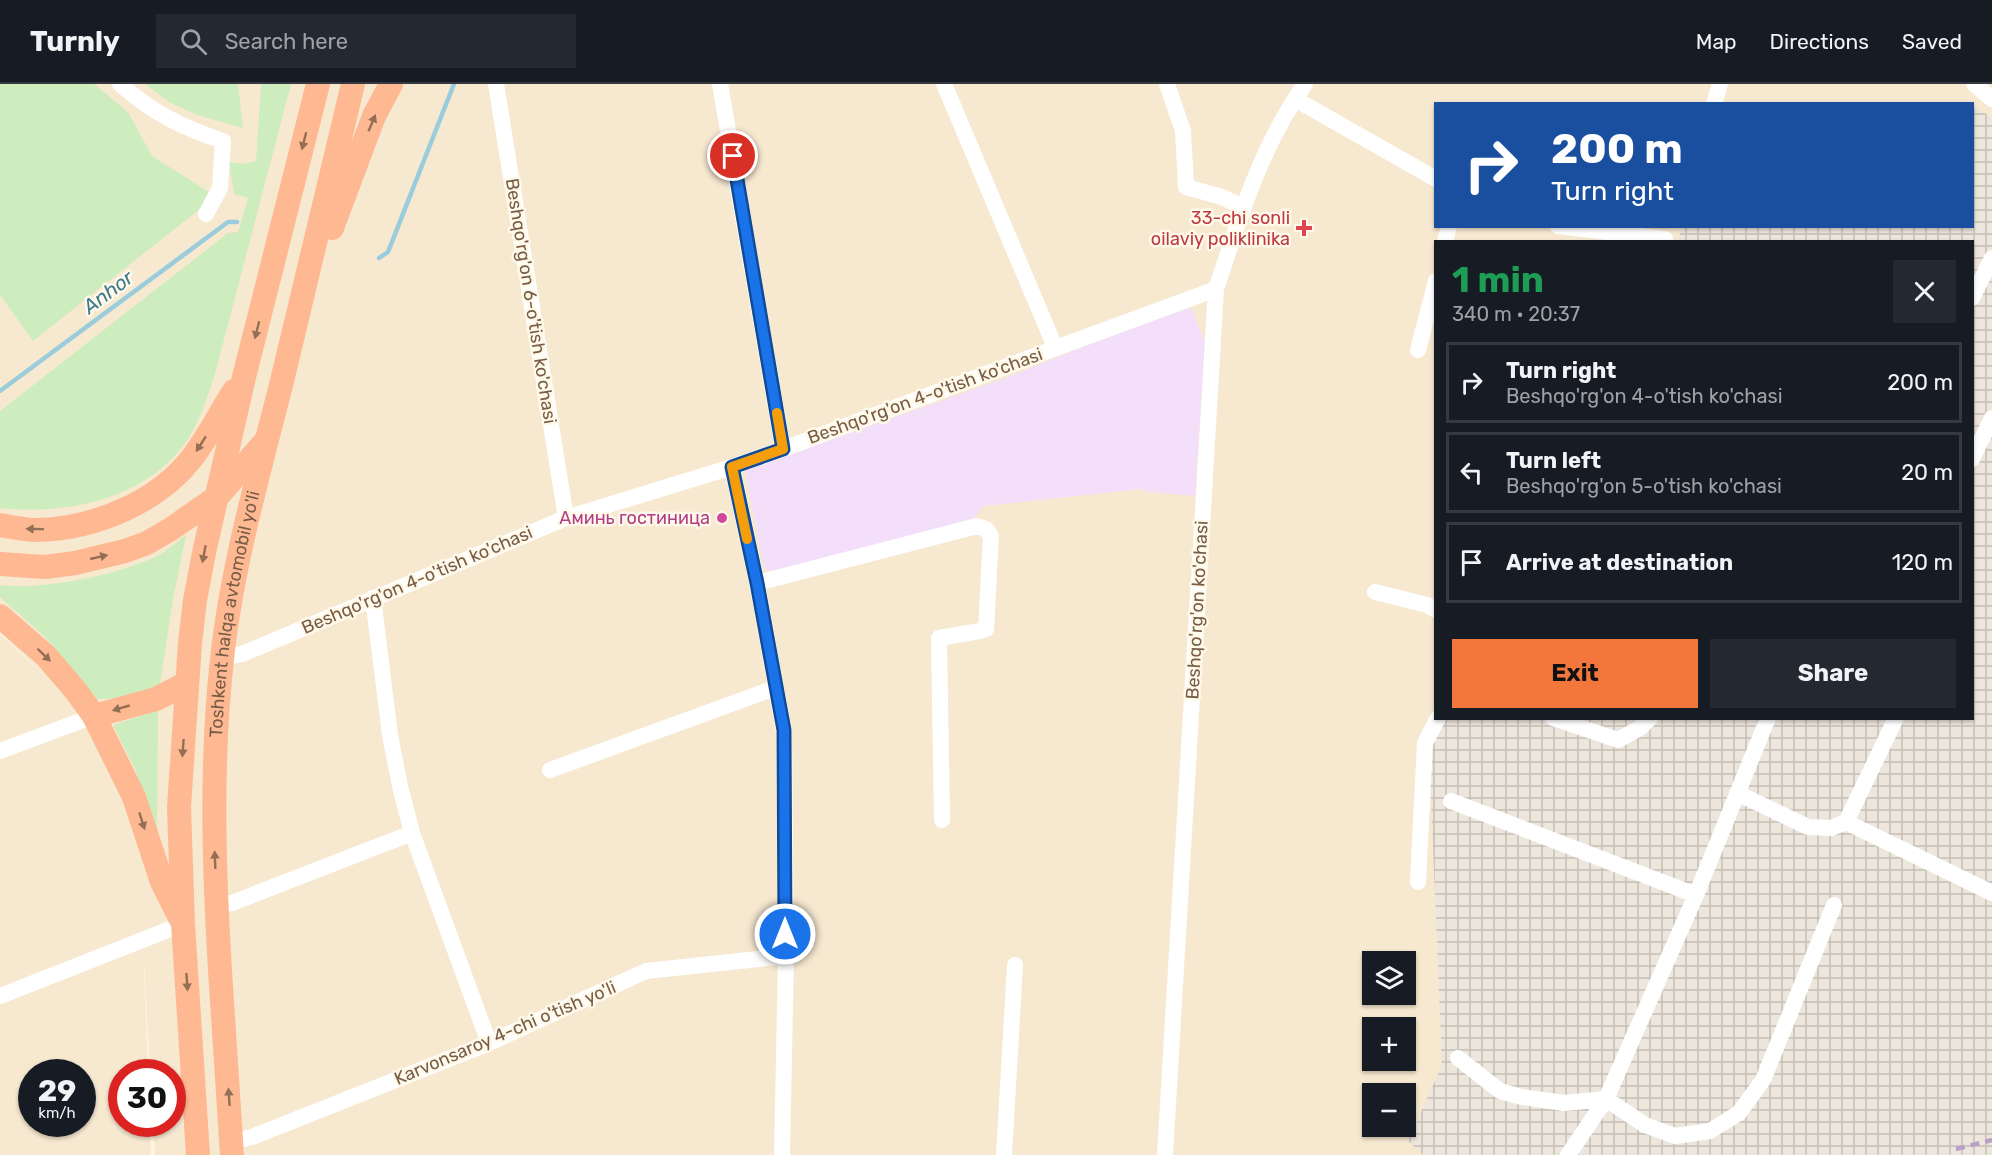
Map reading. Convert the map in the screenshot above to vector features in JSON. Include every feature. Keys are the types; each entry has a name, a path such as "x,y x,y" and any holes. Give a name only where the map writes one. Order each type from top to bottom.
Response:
{"highway":[{"name":"Toshkent halqa avtomobil yo'li","path":"198,1155 183,924 179,807 195,600 244,377 318,84"},
{"name":"Toshkent halqa avtomobil yo'li","path":"232,1148 216,905 213,805 217,705 222,658 230,601 265,441 281,384 353,84"},
{"path":"298,314 374,116 391,84"},
{"path":"244,377 246,390 255,398 262,400 274,395 281,384"},
{"path":"0,525 35,530 92,522 115,513 156,491 192,458 244,377"},
{"path":"0,564 45,567 75,563 125,551 147,543 217,497 265,441"},
{"path":"0,616 46,656 94,716 134,797 162,882 183,924"},
{"path":"94,716 156,699 187,683"}],"street":[{"path":"120,84 139,100 170,119 190,130 223,141 220,188 206,214"},
{"name":"Beshqo'rg'on 6-o'tish ko'chasi","path":"496,84 566,518"},
{"path":"720,84 783,449"},
{"name":"Beshqo'rg'on 4-o'tish ko'chasi","path":"944,84 1055,347"},
{"path":"1167,84 1183,132 1186,187 1221,197 1243,207"},
{"name":"Beshqo'rg'on ko'chasi","path":"1165,1155 1216,289 1250,186 1267,148 1305,84"},
{"path":"1715,102 1720,84"},
{"path":"1974,84 1992,99"},
{"path":"1295,99 1434,178"},
{"path":"1580,228 1667,236"},
{"path":"1974,294 1992,258"},
{"name":"Beshqo'rg'on 4-o'tish ko'chasi","path":"222,658 242,654 566,518 732,467 1216,289"},
{"path":"1418,350 1434,289"},
{"path":"1974,455 1992,418"},
{"path":"732,467 757,583 784,730 786,956 782,1155"},
{"path":"757,583 977,526 986,529 991,536 986,629 939,638 942,820"},
{"path":"1375,592 1427,605 1434,609"},
{"path":"373,598 390,735 412,833 489,1043"},
{"path":"550,770 775,688"},
{"path":"0,751 94,716"},
{"path":"1418,882 1425,743 1437,720"},
{"path":"1559,720 1618,740 1640,728 1648,720"},
{"path":"1568,1155 1606,1099 1696,895 1767,720"},
{"path":"1737,793 1808,827 1831,828 1846,822 1895,720"},
{"path":"1451,801 1696,895"},
{"path":"1846,822 1992,893"},
{"path":"216,905 232,903 412,833"},
{"path":"1458,1058 1500,1091 1522,1097 1564,1103 1606,1099 1645,1125 1675,1136 1710,1131 1739,1113 1763,1080 1834,905"},
{"path":"0,996 183,924"},
{"name":"Karvonsaroy 4-chi o'tish yo'li","path":"232,1148 252,1137 489,1043 646,971 786,956"},
{"path":"1004,1155 1015,965"}],"shaded area":[{"path":"0,84 1992,84 1992,1155 155,1155 154,1137 186,1137 186,1059 149,1059 143,943 147,1059 108,1059 108,1137 150,1137 151,1155 0,1155 0,634 45,677 0,632"},
{"path":"1976,107 1992,118 1992,1155 1423,1155 1408,1141 1410,1137 1416,1137 1416,1123 1442,1065 1429,749 1444,720 1974,720 1974,240 1677,240 1683,228 1974,228 1974,110"},
{"path":"1191,307 1205,343 1195,496 1149,492 1140,489 983,506 972,521 770,571 764,568 745,470 1006,378"}],"green space":[{"path":"0,84 94,84 128,112 152,156 209,192 205,205 33,341 0,295"},
{"path":"145,84 238,84 243,128 197,115 169,102"},
{"path":"261,84 291,84 215,374 203,409 191,434 169,462 149,478 126,490 102,499 51,509 0,508 0,411 228,233 238,232 248,198 234,194 229,162 243,164 256,161"},
{"path":"186,535 173,599 160,684 137,694 97,699 46,638 0,597 0,585 57,583 97,576 135,565 160,554"},
{"path":"158,710 157,836 136,771 113,725"}],"waterway":[{"name":"Anhor","path":"379,258 388,252 454,84"},
{"name":"Anhor","path":"0,391 228,222 237,222"}],"railway":[{"path":"1956,1149 1992,1140"}],"slow traffic":[{"path":"747,539 732,467 783,449 777,413"}],"place":[{"name":"33-chi sonli oilaviy poliklinika","path":"1304,228"},
{"name":"Аминь гостиница","path":"722,518"}],"route":[{"path":"733,156 783,449 732,467 757,583 784,730 785,934"}]}
